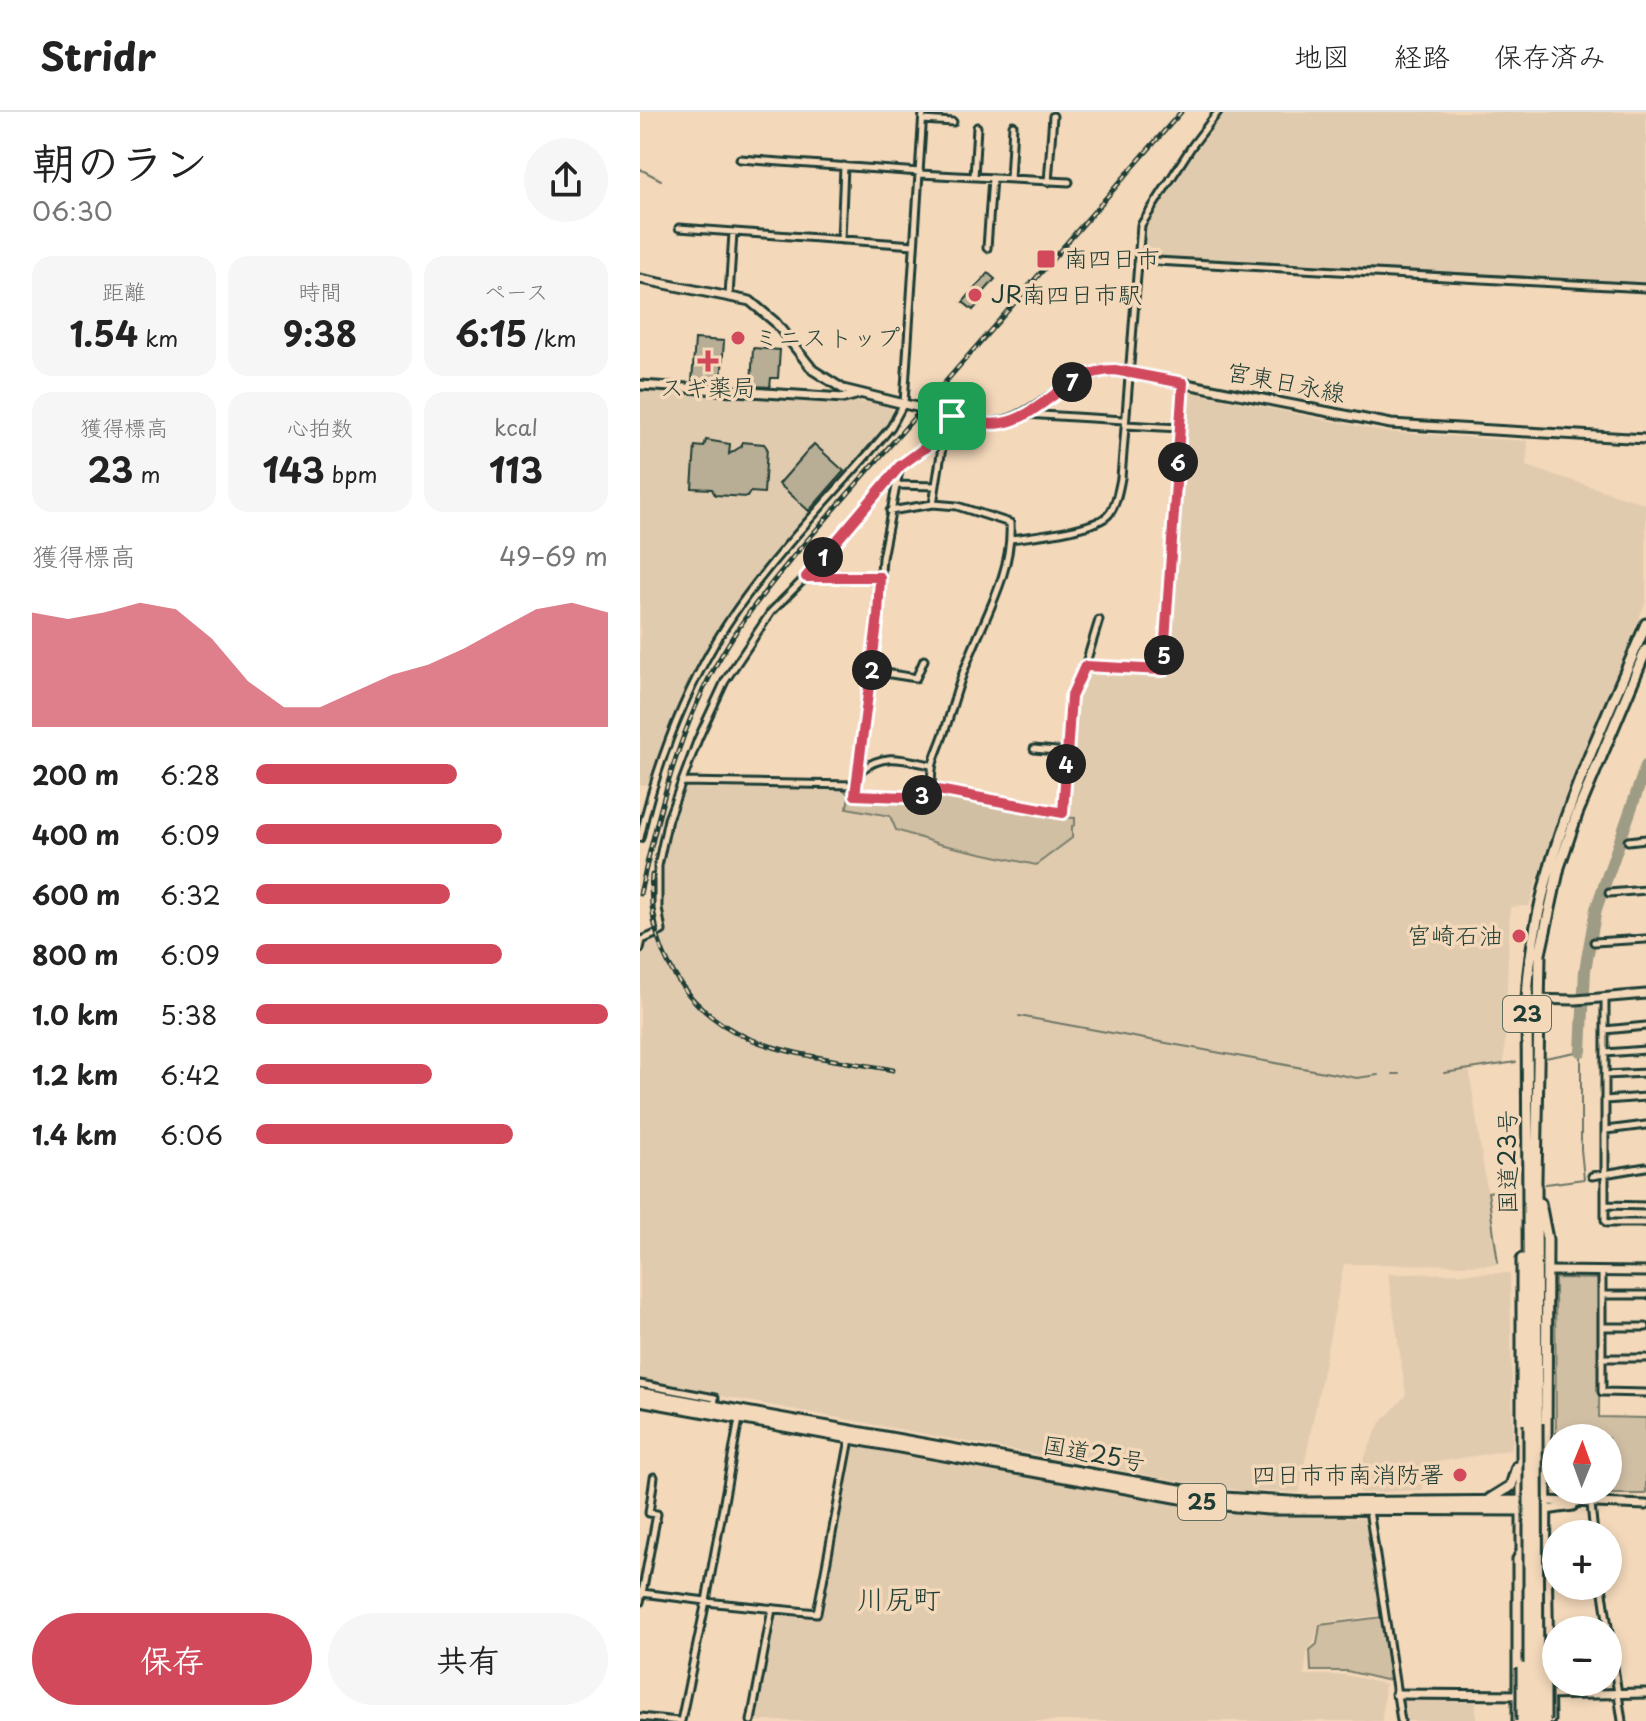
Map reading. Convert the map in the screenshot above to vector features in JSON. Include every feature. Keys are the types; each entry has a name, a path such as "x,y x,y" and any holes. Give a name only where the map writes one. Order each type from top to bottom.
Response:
{"highway":[{"name":"国道23号","path":"1538,1721 1530,952 1548,866 1646,624"},
{"name":"国道23号","path":"1532,1000 1559,867 1577,814 1646,650"},
{"path":"1532,1180 1547,1239 1546,1520"},
{"path":"1522,1721 1522,1271 1532,1180"},
{"name":"国道25号","path":"640,1393 1224,1498 1307,1503 1487,1500 1522,1506"},
{"name":"国道25号","path":"640,1400 1214,1504 1268,1509 1546,1505"},
{"name":"国道23号","path":"1529,1721 1533,1424"},
{"path":"1487,1500 1511,1486 1522,1457"},
{"path":"1545,1600 1545,1721"}],"main road":[{"name":"宮東日永線","path":"640,279 750,301 775,322 813,370 826,380 859,394 995,424 1025,414 1080,377 1107,370 1391,424 1646,439"},
{"path":"640,385 844,398 859,394"},
{"path":"1532,1000 1646,994"},
{"path":"1547,1271 1646,1272"},
{"path":"1546,1505 1646,1505"},
{"path":"1622,1693 1646,1693"},
{"path":"1396,1694 1542,1695"}],"street":[{"path":"640,838 651,791 675,725 715,644 766,573 891,427 904,403 923,112"},
{"path":"1011,539 1078,527 1110,514 1121,478 1141,225 1218,112"},
{"path":"1048,182 1053,116"},
{"path":"923,120 953,122"},
{"path":"1010,179 1013,125"},
{"path":"974,177 977,127"},
{"path":"740,159 1069,182"},
{"path":"841,240 844,166"},
{"path":"987,248 992,178"},
{"path":"679,228 914,245"},
{"path":"729,296 733,233"},
{"path":"1138,260 1646,288"},
{"path":"1085,666 1163,670 1183,383"},
{"path":"1025,414 1180,428"},
{"path":"933,504 944,434 952,416"},
{"path":"640,949 642,940 662,931 658,908 658,866 670,811 708,717 739,658 771,612 806,577 900,466 944,434"},
{"path":"900,466 880,577 872,671 855,795 904,797 932,792 1063,813 1071,697 1085,666 1099,620"},
{"path":"895,485 936,486"},
{"path":"890,511 933,504 957,506 1010,523 1011,539 1004,571 965,668 942,741 930,765 932,792"},
{"path":"806,577 880,577"},
{"path":"872,671 916,678 924,660"},
{"path":"1034,749 1067,752"},
{"path":"859,771 879,758 887,757 930,765"},
{"path":"682,782 855,785"},
{"path":"1628,841 1646,839"},
{"path":"1609,893 1646,890"},
{"path":"1594,942 1646,939"},
{"path":"1605,997 1607,1223 1646,1223"},
{"path":"1605,1030 1646,1026"},
{"path":"1605,1053 1646,1050"},
{"path":"1605,1075 1646,1073"},
{"path":"1605,1100 1646,1097"},
{"path":"1606,1130 1646,1125"},
{"path":"1592,1176 1646,1167"},
{"path":"1606,1205 1646,1206"},
{"path":"1602,1272 1602,1392 1646,1393"},
{"path":"1602,1295 1646,1295"},
{"path":"1602,1327 1646,1327"},
{"path":"1602,1358 1646,1358"},
{"path":"640,1384 715,1398 714,1407"},
{"path":"640,1717 679,1721 706,1602 739,1419"},
{"path":"642,1593 817,1613 850,1439"},
{"path":"649,1513 654,1477"},
{"path":"1591,1504 1593,1520"},
{"path":"1369,1509 1401,1721"},
{"path":"640,1513 657,1514 643,1572 640,1602"},
{"path":"1516,1721 1516,1559 1523,1543"},
{"path":"640,1544 651,1545"},
{"path":"751,1721 772,1609"},
{"path":"1551,1696 1551,1721"},
{"path":"1618,1696 1622,1721"}],"shaded area":[{"path":"1222,112 1646,112 1646,285 1145,255 1146,226"},
{"path":"640,389 892,404 892,416 886,429 755,583 712,645 659,757 654,784 640,785"},
{"path":"1186,391 1386,432 1528,441 1526,466 1646,504 1646,601 1553,832 1529,906 1510,907 1504,1063 1469,1068 1498,1265 1344,1264 1299,1492 1244,1491 1189,1483 640,1381 640,960 643,943 666,932 660,901 662,863 681,788 844,790 849,795 847,808 891,816 896,830 939,844 1072,825 1075,818 1068,817 1077,699 1089,672 1166,672"},
{"path":"844,790 851,790 853,796 903,800 939,794 1032,810 1044,816 1075,818 1075,825 1072,826 1072,838 1036,865 939,844 896,830 890,816 847,808 849,795"},
{"path":"1510,1273 1513,1441 1510,1450 1420,1465 1423,1490 1360,1493 1360,1468 1379,1425 1406,1395 1388,1274"},
{"path":"1555,1278 1600,1279 1599,1417 1646,1418 1646,1494 1622,1494 1622,1424 1556,1424"},
{"path":"853,1446 1212,1511 1367,1518 1380,1615 1319,1623 1315,1641 1308,1650 1304,1675 1346,1675 1385,1684 1382,1721 754,1721 774,1612 822,1617"},
{"path":"1382,1617 1390,1679 1347,1671 1311,1671 1310,1650 1317,1644 1320,1625"},
{"path":"1400,1699 1476,1700 1476,1721 1402,1721"}],"building":[{"name":"JR南四日市駅","path":"988,273 995,279 977,300 980,302 973,310 963,302"},
{"name":"スギ薬局","path":"695,339 724,341 721,382 692,382"},
{"path":"753,348 780,350 778,378 771,378 770,387 751,386"},
{"path":"706,440 730,444 729,454 742,446 742,442 764,444 767,448 764,493 750,492 747,497 715,495 712,489 692,488 695,446 704,447"},
{"path":"814,444 844,471 809,511 779,484"}],"waterway":[{"path":"640,169 661,180"},
{"path":"1581,1051 1585,970 1596,909 1646,766"},
{"path":"1019,1016 1357,1078 1378,1075"},
{"path":"1545,1058 1581,1051 1584,1179 1546,1184"},
{"path":"1444,1073 1516,1062"},
{"path":"1393,1074 1399,1074"},
{"path":"1498,1263 1488,1192 1515,1188"}],"railway":[{"path":"640,894 663,800 683,739 708,680 741,625 797,552 1181,112"},
{"path":"652,875 654,921 664,955 688,994 711,1017 737,1033 795,1053 893,1070"}],"place":[{"name":"南四日市","path":"1046,259"},
{"name":"JR南四日市駅","path":"975,295"},
{"name":"ミニストップ","path":"738,338"},
{"name":"スギ薬局","path":"708,361"},
{"name":"宮崎石油","path":"1519,936"},
{"name":"四日市市南消防署","path":"1460,1475"}],"district":[{"name":"川尻町","path":"899,1599"}],"route":[{"path":"1115,370 1183,383 1163,670 1085,666 1071,697 1063,813 1044,812 1033,807 938,790 904,797 855,795 878,616 880,577 806,577 885,481 908,458 944,434 952,416 995,424 1015,419 1063,386 1099,371 1115,370"}]}
